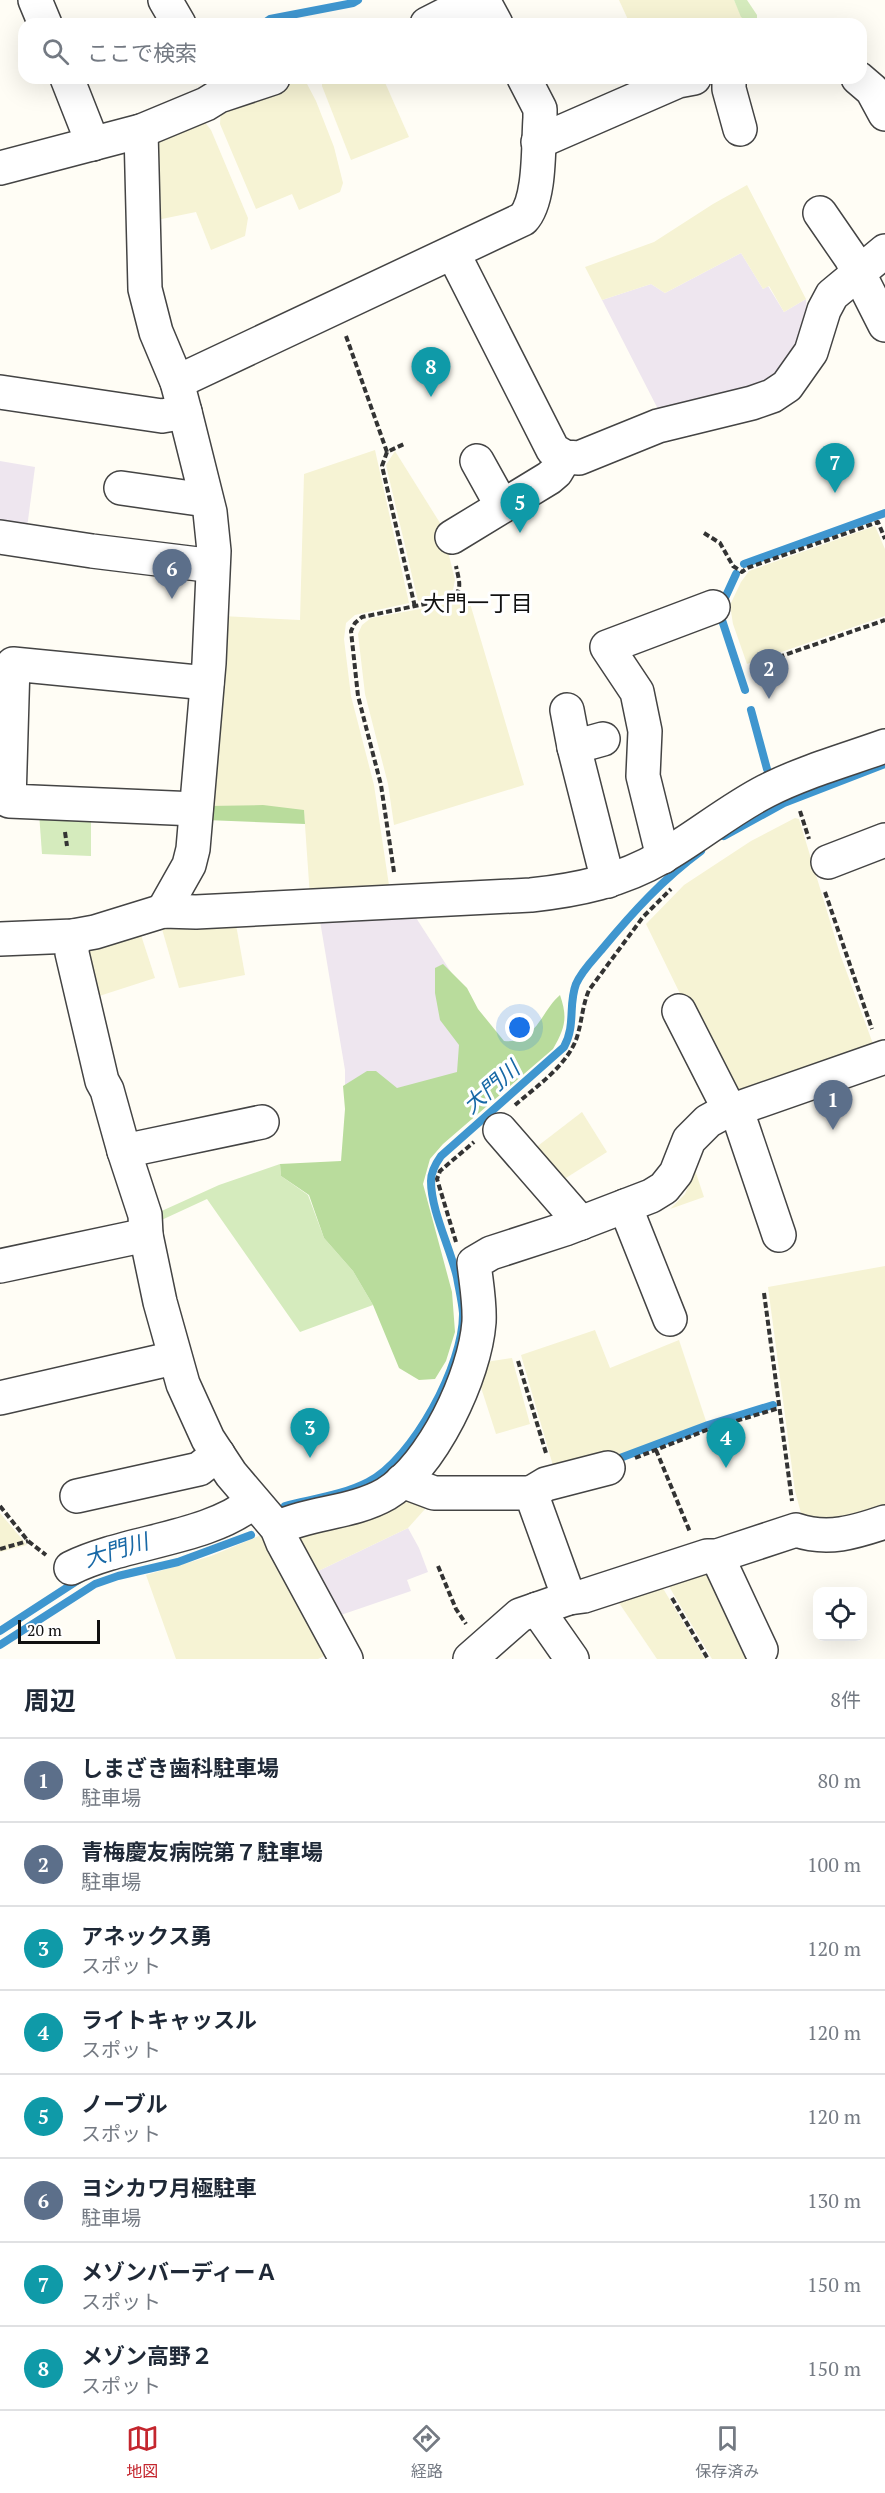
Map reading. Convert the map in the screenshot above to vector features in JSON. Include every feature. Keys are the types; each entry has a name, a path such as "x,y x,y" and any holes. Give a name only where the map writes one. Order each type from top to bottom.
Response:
{"street":[{"path":"34,0 42,18"},
{"path":"165,0 176,18"},
{"path":"439,18 474,0"},
{"path":"483,0 493,18"},
{"path":"69,84 93,144"},
{"path":"0,168 141,131 206,104 215,87 234,84"},
{"path":"0,392 35,386 162,416 181,397 335,307 523,219 531,211 534,197 540,109 527,84"},
{"path":"538,142 674,84"},
{"path":"729,84 740,129"},
{"path":"865,84 872,90 885,111"},
{"path":"141,131 145,289 156,332 181,397 210,512 214,551 213,620 193,849 189,865 163,911"},
{"path":"820,213 859,274 885,325"},
{"path":"453,253 553,450 565,457 579,458 658,426 752,403 772,396 787,386 811,352 824,310 832,295 885,251"},
{"path":"452,537 549,478 556,472 565,457"},
{"path":"477,461 502,506"},
{"path":"121,488 206,500"},
{"path":"0,537 92,551 186,562 213,562"},
{"path":"668,871 643,776 645,731 637,692 607,647 713,607"},
{"path":"196,809 9,801 13,664 207,683"},
{"path":"567,710 589,743 608,881"},
{"path":"0,939 73,936 95,932 163,911 196,912 531,895 563,892 608,881 668,871 733,809 768,790 885,746"},
{"path":"821,865 885,840"},
{"path":"73,936 72,953 91,1037 145,1215 146,1234 159,1302 174,1358 196,1416 218,1454 277,1528 283,1544 346,1659"},
{"path":"679,1011 733,1110 779,1235"},
{"path":"277,1528 296,1519 357,1505 385,1495 402,1481 448,1420 463,1388 473,1355 479,1321 474,1263 491,1253 581,1223 651,1196 671,1182 689,1140 708,1121 733,1110 884,1058"},
{"path":"497,1126 581,1223"},
{"path":"124,1151 243,1131"},
{"path":"625,1206 670,1319"},
{"path":"0,1266 146,1234"},
{"path":"0,1398 174,1358"},
{"path":"77,1496 199,1469 218,1454"},
{"path":"402,1481 434,1493 542,1488 608,1468"},
{"path":"542,1488 569,1598"},
{"path":"71,1568 112,1552 204,1527 237,1515 254,1502"},
{"path":"479,1652 520,1615 569,1598 584,1596 796,1530 836,1536 885,1522"},
{"path":"709,1557 761,1650"},
{"path":"537,1609 572,1659"}],"path":[{"path":"335,307 387,452 382,466 415,607"},
{"path":"387,452 404,444"},
{"path":"704,533 720,543 734,566 742,572 747,568 878,522 885,539"},
{"path":"399,901 381,785 358,696 351,631 362,617 415,607 457,595 460,588 450,542 452,537"},
{"path":"753,666 885,620"},
{"path":"800,811 821,865 884,1058"},
{"path":"474,1263 459,1254 437,1179 440,1172 497,1126 566,1057 575,1042 584,1001 589,990 643,917 668,871"},
{"path":"764,1293 790,1491 797,1518 796,1530"},
{"path":"518,1360 542,1488"},
{"path":"608,1468 709,1429 778,1408"},
{"path":"656,1450 709,1557"},
{"path":"0,1506 28,1541 57,1564 71,1568"},
{"path":"0,1549 28,1541"},
{"path":"438,1566 456,1609 470,1630 479,1652"},
{"path":"657,1572 708,1659"}],"shaded area":[{"path":"619,0 734,0 742,18 627,18"},
{"path":"283,84 307,84 334,147 343,183 340,192 299,210 292,194 256,209 220,124 221,107 251,93"},
{"path":"322,84 386,84 409,137 351,160"},
{"path":"200,116 211,130 248,218 245,236 211,250 196,212 152,221 150,151 162,133"},
{"path":"747,185 806,299 784,312 769,286 763,289 741,253 665,293 651,284 602,300 585,267 654,242"},
{"path":"741,253 763,289 768,286 784,312 806,299 808,332 781,378 661,415 602,300 651,284 665,293"},
{"path":"375,450 409,603 355,615 346,623 344,639 351,696 374,785 390,892 310,897 304,811 208,806 222,616 300,620 304,474"},
{"path":"395,451 445,531 455,580 453,590 444,595 418,601 386,465"},
{"path":"0,461 35,467 27,528 0,524"},
{"path":"875,526 885,549 885,616 747,664 733,624 730,605 749,571"},
{"path":"469,600 524,785 394,825 388,784 365,694 358,634 362,625 371,618"},
{"path":"795,818 799,819 840,954 876,1052 730,1096 646,924 684,885 751,841"},
{"path":"411,910 458,983 487,1071 345,1109 345,1070 319,915"},
{"path":"235,919 245,975 179,988 162,929 167,923"},
{"path":"140,932 155,978 90,999 81,956 90,942"},
{"path":"582,1112 607,1152 558,1183 530,1152"},
{"path":"695,1170 704,1197 670,1209 685,1194"},
{"path":"885,1266 885,1515 849,1527 802,1517 795,1491 768,1287"},
{"path":"595,1330 610,1368 679,1340 707,1424 600,1464 556,1476 521,1355"},
{"path":"512,1358 530,1424 496,1434 476,1372 479,1363"},
{"path":"403,1492 434,1499 408,1528 312,1574 292,1540"},
{"path":"0,1513 27,1545 0,1552"},
{"path":"408,1528 428,1572 407,1580 411,1591 335,1617 312,1574"},
{"path":"266,1533 331,1653 318,1659 176,1659 146,1575 211,1556"},
{"path":"710,1563 755,1659 712,1659 664,1578"},
{"path":"658,1580 705,1659 657,1659 613,1594"}],"green space":[{"path":"734,0 747,0 757,15 757,18 741,17"},
{"path":"263,805 304,810 305,824 206,820 208,806"},
{"path":"39,813 91,815 91,856 42,854"},
{"path":"443,964 467,988 478,1009 504,1041 515,1041 531,1032 560,995 564,1010 564,1023 553,1049 443,1144 430,1159 423,1184 452,1292 455,1332 446,1361 435,1379 419,1380 399,1368 373,1305 353,1271 324,1238 309,1195 281,1176 280,1164 341,1161 345,1109 343,1086 367,1071 376,1071 397,1088 457,1072 459,1045 440,1020 435,993 435,968"},
{"path":"280,1164 281,1176 308,1195 324,1238 353,1271 373,1305 300,1332 207,1199 155,1223 155,1214 219,1185"}],"waterway":[{"path":"275,18 353,3 358,0"},
{"path":"744,564 885,513"},
{"path":"736,574 719,611 745,690"},
{"path":"751,710 767,769"},
{"name":"大門川","path":"724,836 784,803 885,764"},
{"name":"大門川","path":"285,1506 338,1493 368,1482 385,1470 418,1432 433,1408 455,1358 463,1313 454,1265 434,1204 431,1181 434,1167 441,1156 564,1047 570,1031 572,1000 581,974 649,896 701,851"},
{"path":"612,1461 708,1425 773,1405"},
{"path":"0,1645 95,1584 118,1576 178,1562 251,1535"},
{"name":"大門川","path":"0,1631 80,1579"}],"place":[{"name":"メゾン高野２","path":"431,397"},
{"name":"メゾンバーディーＡ","path":"835,493"},
{"name":"ノーブル","path":"520,533"},
{"name":"ヨシカワ月極駐車","path":"172,599"},
{"name":"青梅慶友病院第７駐車場","path":"769,699"},
{"name":"しまざき歯科駐車場","path":"833,1130"},
{"name":"アネックス勇","path":"310,1458"},
{"name":"ライトキャッスル","path":"726,1468"}],"district":[{"name":"大門一丁目","path":"478,603"}]}
